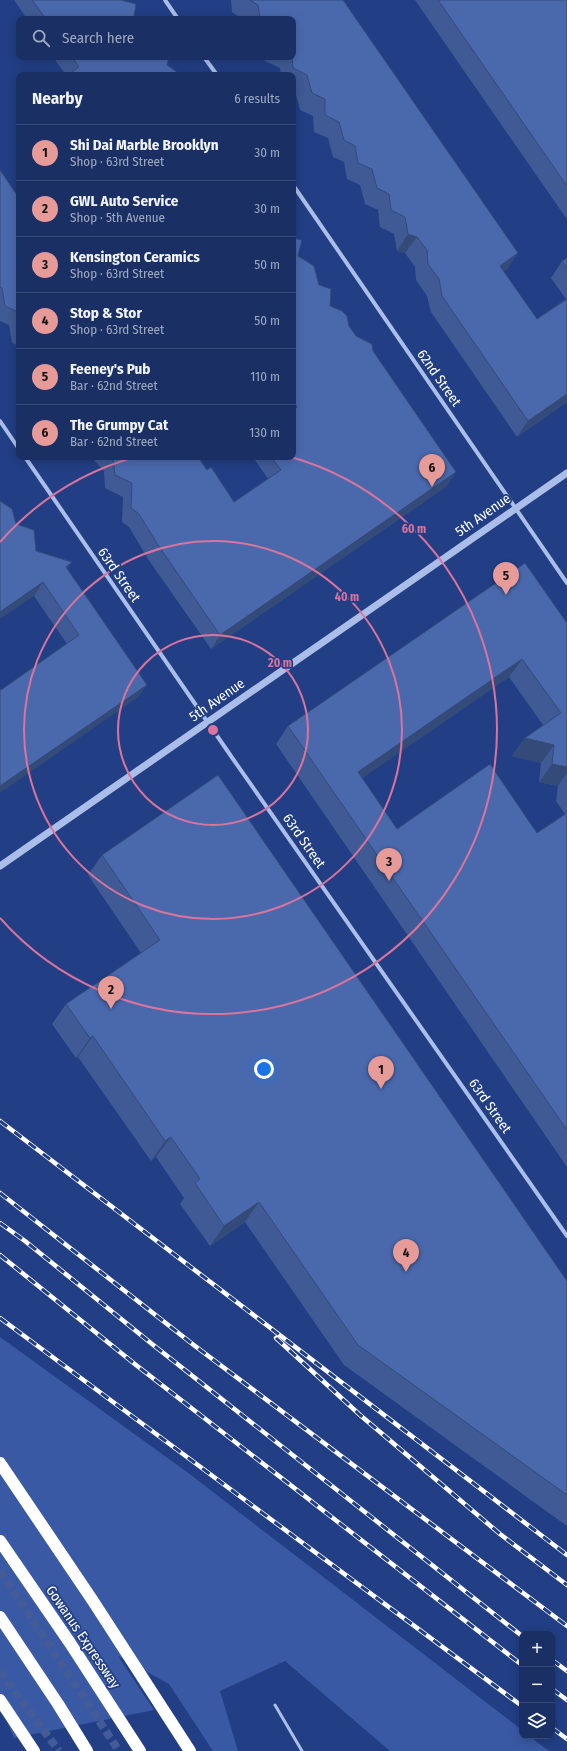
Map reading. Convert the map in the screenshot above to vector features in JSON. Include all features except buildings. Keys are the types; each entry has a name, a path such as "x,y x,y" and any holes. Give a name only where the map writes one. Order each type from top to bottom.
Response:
{"highway":[{"path":"0,1463 93,1601 190,1751"},
{"name":"Gowanus Expressway","path":"0,1541 70,1643 140,1751"},
{"path":"0,1617 58,1704 87,1751"},
{"path":"0,1700 34,1751"}],"street":[{"path":"165,0 176,16"},
{"path":"206,60 215,72"},
{"name":"62nd Street","path":"296,190 567,583"},
{"path":"0,421 16,445"},
{"name":"63rd Street","path":"27,460 567,1236"},
{"name":"5th Avenue","path":"0,866 567,473"}],"lane":[{"path":"275,1705 302,1751"}],"shaded area":[{"path":"0,1337 187,1472 519,1728 519,1739 533,1739 549,1751 390,1751 285,1661 220,1691 238,1751 213,1751 169,1684 118,1656 154,1710 14,1738 0,1705"}],"tunnel":[{"path":"0,1571 119,1751"},
{"path":"0,1672 59,1751"}],"railway":[{"path":"0,1121 567,1555"},
{"path":"0,1193 195,1346 567,1626"},
{"path":"0,1223 25,1241 152,1344 519,1634"},
{"path":"0,1255 136,1365 519,1663"},
{"path":"0,1318 519,1704"},
{"path":"276,1338 360,1415 500,1534 567,1585"},
{"path":"555,1662 567,1671"},
{"path":"555,1691 567,1700"},
{"path":"555,1730 567,1739"}],"place":[{"name":"The Grumpy Cat","path":"432,487"},
{"name":"Feeney's Pub","path":"506,595"},
{"name":"Kensington Ceramics","path":"389,881"},
{"name":"GWL Auto Service","path":"111,1009"},
{"name":"Shi Dai Marble Brooklyn","path":"381,1089"},
{"name":"Stop & Stor","path":"406,1272"}]}
